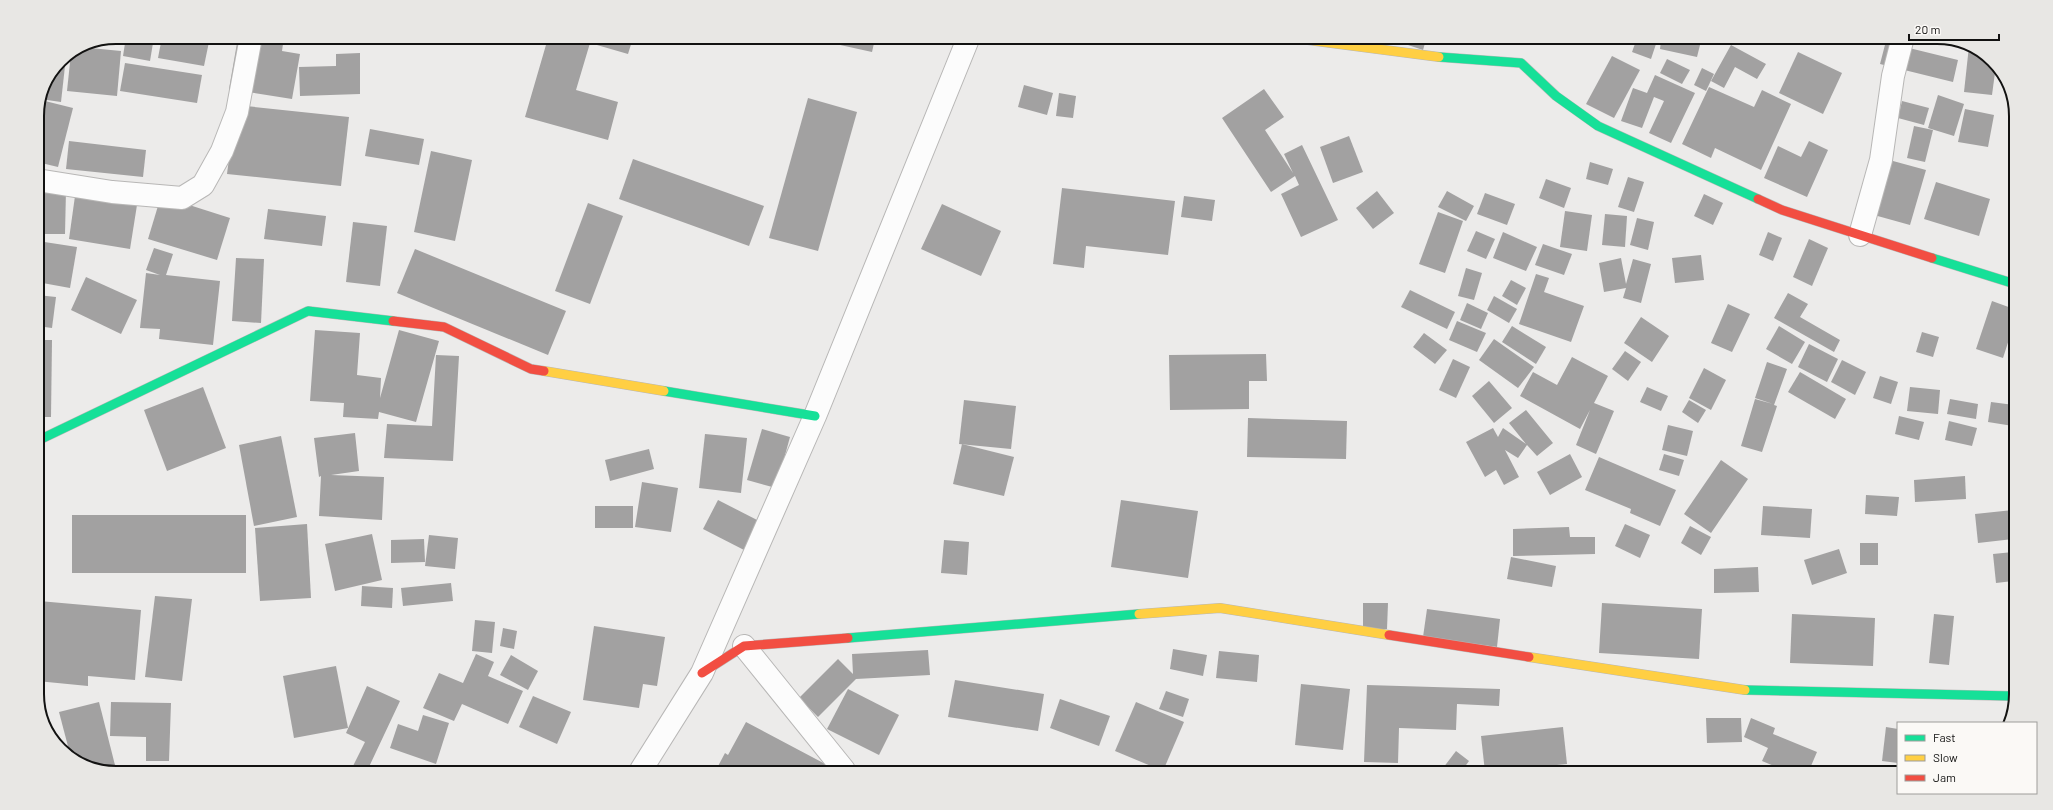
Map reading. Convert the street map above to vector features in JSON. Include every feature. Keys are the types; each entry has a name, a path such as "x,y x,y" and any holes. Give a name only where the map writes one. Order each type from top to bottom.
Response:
{"street":[{"path":"44,181 112,192 182,198 203,185 222,152 237,112 250,44"},
{"path":"644,766 702,673 815,416 966,44"},
{"path":"1337,44 1423,56 1521,63 1556,96 1598,126 1782,210 2009,282"},
{"path":"1860,235 1881,160 1893,76 1901,44"},
{"path":"44,438 308,311 444,327 531,369 815,416"},
{"path":"702,673 744,646 1220,608 1739,690 2009,696"},
{"path":"744,646 841,766"}],"building":[{"path":"125,44 153,44 150,61 123,56"},
{"path":"161,44 209,44 204,66 158,58"},
{"path":"237,44 258,47 258,44 283,44 282,51 300,54 292,99 229,89"},
{"path":"546,44 590,44 576,90 618,102 608,140 525,117"},
{"path":"593,44 631,44 628,54"},
{"path":"836,44 874,44 872,52"},
{"path":"1405,44 1425,44 1423,50"},
{"path":"1635,44 1656,44 1651,59 1632,52"},
{"path":"1661,44 1700,44 1697,57 1660,49"},
{"path":"1885,44 1901,44 1901,46 1958,60 1953,82 1880,64"},
{"path":"1731,45 1766,64 1757,79 1735,67 1724,88 1711,81"},
{"path":"92,48 121,51 117,96 67,91 70,61 76,56"},
{"path":"1968,51 1981,59 1995,73 1992,95 1964,92"},
{"path":"1798,52 1842,73 1823,114 1779,93"},
{"path":"360,53 360,94 300,96 299,67 336,66 336,54"},
{"path":"1612,56 1640,70 1614,118 1586,104"},
{"path":"1667,59 1690,70 1682,84 1660,73"},
{"path":"125,63 202,75 197,103 120,91"},
{"path":"64,66 65,66 61,102 46,100 56,76"},
{"path":"1702,68 1714,74 1706,91 1694,85"},
{"path":"1655,75 1695,93 1671,143 1649,133 1664,101 1654,97 1642,128 1621,121 1633,88 1647,93"},
{"path":"1024,85 1053,93 1047,115 1018,107"},
{"path":"1709,87 1754,107 1762,90 1791,104 1761,170 1715,148 1711,158 1682,144"},
{"path":"1264,89 1284,117 1265,130 1293,173 1284,154 1302,145 1338,220 1301,237 1281,194 1299,185 1295,176 1271,192 1222,118"},
{"path":"1059,93 1076,96 1073,118 1056,116"},
{"path":"1938,95 1964,104 1954,136 1928,128"},
{"path":"808,98 857,112 818,251 769,238"},
{"path":"45,101 73,108 58,167 44,164"},
{"path":"1902,101 1929,108 1924,125 1898,118"},
{"path":"236,105 349,117 341,186 227,174"},
{"path":"1965,109 1994,115 1988,147 1958,142"},
{"path":"1914,126 1933,130 1925,162 1907,158"},
{"path":"370,129 424,139 419,165 365,156"},
{"path":"1349,136 1363,172 1333,183 1320,147"},
{"path":"69,141 146,150 143,177 66,169"},
{"path":"1809,141 1828,150 1807,197 1764,178 1778,146 1801,157"},
{"path":"431,151 472,160 455,241 414,232"},
{"path":"1871,155 1926,170 1910,225 1856,210"},
{"path":"633,159 764,206 749,246 619,199"},
{"path":"1590,162 1613,169 1608,185 1586,179"},
{"path":"1628,177 1644,182 1634,212 1618,207"},
{"path":"1546,179 1571,188 1564,208 1539,198"},
{"path":"1936,182 1990,199 1979,236 1924,219"},
{"path":"1062,188 1175,201 1168,255 1086,246 1084,268 1053,264"},
{"path":"44,189 66,190 65,234 44,234"},
{"path":"1377,191 1394,213 1373,229 1356,208"},
{"path":"1447,191 1474,206 1466,221 1438,207"},
{"path":"1485,193 1515,204 1507,225 1477,214"},
{"path":"1704,194 1723,203 1713,225 1694,216"},
{"path":"75,196 137,205 130,249 69,239"},
{"path":"161,196 230,218 217,260 148,239"},
{"path":"1184,196 1215,200 1212,221 1181,217"},
{"path":"588,203 623,216 590,304 555,291"},
{"path":"942,204 1001,231 981,276 921,249"},
{"path":"268,209 326,216 322,246 264,239"},
{"path":"1565,211 1592,215 1587,251 1560,247"},
{"path":"1438,212 1463,221 1445,273 1419,264"},
{"path":"1605,214 1627,216 1625,247 1602,245"},
{"path":"1637,218 1654,222 1648,250 1630,245"},
{"path":"353,222 387,226 380,286 346,282"},
{"path":"1476,231 1495,239 1486,259 1467,251"},
{"path":"1503,232 1537,247 1526,271 1493,258"},
{"path":"1768,232 1782,238 1773,261 1759,255"},
{"path":"1809,239 1828,248 1812,286 1793,277"},
{"path":"44,242 77,247 70,288 44,283"},
{"path":"1543,244 1572,254 1564,275 1535,265"},
{"path":"154,248 173,254 166,275 220,281 213,345 159,339 160,329 140,328 146,273 160,275 146,270"},
{"path":"415,249 566,311 548,355 397,293"},
{"path":"1701,255 1704,280 1675,283 1672,258"},
{"path":"236,258 264,259 261,323 232,321"},
{"path":"1621,258 1626,284 1633,259 1651,264 1641,303 1623,298 1626,288 1604,292 1599,263"},
{"path":"1466,268 1482,273 1474,300 1458,296"},
{"path":"1536,274 1549,278 1544,292 1584,306 1571,342 1519,324"},
{"path":"86,277 137,300 121,334 71,310"},
{"path":"1511,280 1526,288 1517,305 1502,296"},
{"path":"1410,290 1455,312 1447,329 1401,307"},
{"path":"1788,293 1808,304 1800,317 1840,340 1834,352 1774,318"},
{"path":"44,296 56,297 52,328 44,327"},
{"path":"1494,296 1517,309 1509,323 1487,310"},
{"path":"1992,301 2009,307 2009,339 2003,358 1976,349"},
{"path":"1467,303 1488,313 1481,329 1460,320"},
{"path":"1728,304 1750,314 1732,352 1711,343"},
{"path":"1641,317 1669,336 1652,362 1624,343"},
{"path":"1457,321 1486,333 1477,352 1449,340"},
{"path":"1512,326 1546,347 1536,364 1502,342"},
{"path":"1779,326 1805,342 1792,364 1766,349"},
{"path":"315,330 360,333 357,375 381,378 380,398 399,330 439,341 416,422 379,412 378,419 343,417 344,403 310,401"},
{"path":"1922,332 1939,337 1933,357 1916,352"},
{"path":"1424,333 1447,350 1435,364 1413,347"},
{"path":"1494,339 1534,367 1518,388 1479,360"},
{"path":"44,340 52,340 51,417 44,417"},
{"path":"1809,344 1838,359 1827,382 1798,367"},
{"path":"1625,351 1641,362 1628,381 1612,369"},
{"path":"1266,354 1267,381 1249,381 1249,409 1170,410 1169,355"},
{"path":"436,355 459,356 453,461 384,458 387,424 432,426"},
{"path":"1572,357 1608,376 1594,403 1614,411 1596,454 1576,445 1590,410 1580,429 1520,396 1533,372 1557,385"},
{"path":"1453,359 1470,367 1456,398 1439,390"},
{"path":"1842,360 1866,372 1855,395 1831,382"},
{"path":"1767,362 1787,369 1774,405 1777,406 1762,452 1741,446 1755,399 1773,404 1755,398"},
{"path":"1704,368 1726,380 1711,410 1689,398"},
{"path":"1800,372 1846,399 1835,419 1788,392"},
{"path":"1880,376 1898,382 1891,404 1873,398"},
{"path":"1489,381 1512,408 1494,423 1472,396"},
{"path":"203,387 226,448 167,471 144,410"},
{"path":"1647,387 1668,396 1661,411 1640,402"},
{"path":"1910,387 1940,390 1938,414 1907,411"},
{"path":"1950,399 1978,404 1976,419 1947,414"},
{"path":"964,400 1016,406 1011,449 959,444"},
{"path":"1689,400 1706,410 1698,423 1682,412"},
{"path":"1991,402 2009,404 2009,425 1988,422"},
{"path":"1526,410 1553,443 1537,456 1527,445 1518,458 1505,450 1519,477 1504,485 1496,470 1485,477 1466,442 1493,428 1498,437 1503,428 1526,444 1509,423"},
{"path":"1899,416 1924,422 1919,440 1895,434"},
{"path":"1248,418 1347,421 1346,459 1247,457"},
{"path":"1949,421 1977,428 1972,446 1945,440"},
{"path":"1668,425 1693,431 1687,456 1662,450"},
{"path":"762,429 790,437 776,488 747,480"},
{"path":"355,433 359,471 331,475 384,477 382,520 319,516 321,476 319,477 314,438"},
{"path":"705,434 747,438 741,493 699,488"},
{"path":"281,436 297,517 254,526 239,445"},
{"path":"962,444 1014,457 1004,496 953,484"},
{"path":"649,449 654,469 610,481 605,460"},
{"path":"1570,454 1582,477 1550,495 1537,472"},
{"path":"1664,454 1684,460 1679,476 1659,470"},
{"path":"1599,457 1676,490 1660,526 1630,513 1631,509 1585,490"},
{"path":"1721,460 1748,479 1711,533 1684,514"},
{"path":"1965,476 1966,499 1915,502 1914,480"},
{"path":"642,482 678,488 671,532 635,527"},
{"path":"1866,495 1899,497 1897,516 1865,514"},
{"path":"718,500 761,522 746,551 703,529"},
{"path":"1121,500 1198,511 1188,578 1111,567"},
{"path":"595,506 633,506 633,528 595,528"},
{"path":"1763,506 1812,509 1810,538 1761,535"},
{"path":"2009,510 2009,539 1978,543 1975,514"},
{"path":"72,515 246,515 246,573 72,573"},
{"path":"307,524 311,598 260,601 255,528"},
{"path":"1625,524 1650,535 1640,558 1615,546"},
{"path":"1690,526 1711,537 1701,555 1681,543"},
{"path":"1569,527 1570,537 1595,537 1595,554 1513,556 1513,529"},
{"path":"372,534 382,580 335,591 325,544"},
{"path":"429,535 458,538 455,569 425,566"},
{"path":"424,539 425,562 391,563 391,540"},
{"path":"944,540 969,542 967,575 941,573"},
{"path":"1860,543 1878,543 1878,565 1860,565"},
{"path":"1839,549 1847,573 1812,585 1804,560"},
{"path":"2009,552 2009,581 1996,583 1993,554"},
{"path":"1511,557 1556,566 1552,587 1507,579"},
{"path":"1758,567 1759,592 1714,593 1714,569"},
{"path":"451,583 453,601 403,606 401,588"},
{"path":"362,586 393,588 392,608 361,606"},
{"path":"155,596 192,599 182,681 145,677"},
{"path":"44,601 141,610 135,680 88,676 88,686 44,682"},
{"path":"1363,603 1388,603 1387,629 1363,629"},
{"path":"1602,603 1702,609 1699,659 1599,653"},
{"path":"1427,609 1500,619 1497,647 1423,637"},
{"path":"1792,614 1875,618 1873,666 1790,663"},
{"path":"1934,614 1954,616 1949,665 1929,663"},
{"path":"475,620 495,622 492,653 472,651"},
{"path":"594,626 665,637 657,686 643,684 639,708 583,700"},
{"path":"503,628 517,631 514,649 500,646"},
{"path":"1173,649 1207,655 1203,676 1170,669"},
{"path":"928,650 930,675 856,679 818,717 799,698 838,659 853,674 852,654"},
{"path":"1219,651 1259,655 1257,682 1216,678"},
{"path":"476,654 494,662 488,676 523,691 508,724 462,704 454,721 423,708 439,673 463,683"},
{"path":"511,655 538,671 528,690 500,675"},
{"path":"336,666 348,728 294,738 283,676"},
{"path":"955,680 1044,694 1038,731 948,717"},
{"path":"1301,684 1350,689 1343,750 1295,745"},
{"path":"1367,685 1500,689 1499,706 1457,704 1456,730 1399,728 1398,763 1364,762"},
{"path":"367,686 400,701 369,766 353,766 365,742 346,733"},
{"path":"848,689 899,715 879,755 827,729"},
{"path":"1166,691 1189,699 1183,717 1159,709"},
{"path":"533,696 571,712 557,744 519,727"},
{"path":"1060,699 1110,716 1099,746 1050,728"},
{"path":"99,702 115,766 98,764 84,759 68,747 59,712"},
{"path":"111,702 171,703 169,761 146,761 146,737 110,736"},
{"path":"1136,702 1184,722 1165,766 1151,766 1115,751"},
{"path":"423,715 449,723 436,764 390,748 398,724 418,731"},
{"path":"1706,718 1741,718 1742,742 1707,743"},
{"path":"1751,718 1775,728 1773,734 1817,752 1811,766 1774,766 1762,761 1768,748 1744,737"},
{"path":"746,722 829,766 718,766 725,753 728,755"},
{"path":"1563,727 1567,764 1546,766 1484,766 1481,736"},
{"path":"1886,727 1897,729 1897,763 1882,761"},
{"path":"1456,751 1469,761 1465,766 1445,766"}],"traffic: fast":[{"path":"1439,57 1521,63 1556,96 1598,126 1758,199"},
{"path":"1932,258 2009,282"},
{"path":"44,438 308,311 393,321"},
{"path":"664,391 815,416"},
{"path":"848,638 1139,614"},
{"path":"1745,690 2009,696"}],"traffic: slow":[{"path":"1339,44 1439,57"},
{"path":"544,371 664,391"},
{"path":"1139,614 1220,608 1389,635"},
{"path":"1529,657 1745,690"}],"traffic: jam":[{"path":"1758,199 1782,210 1932,258"},
{"path":"393,321 444,327 531,369 544,371"},
{"path":"1389,635 1529,657"},
{"path":"702,673 744,646 848,638"}]}
